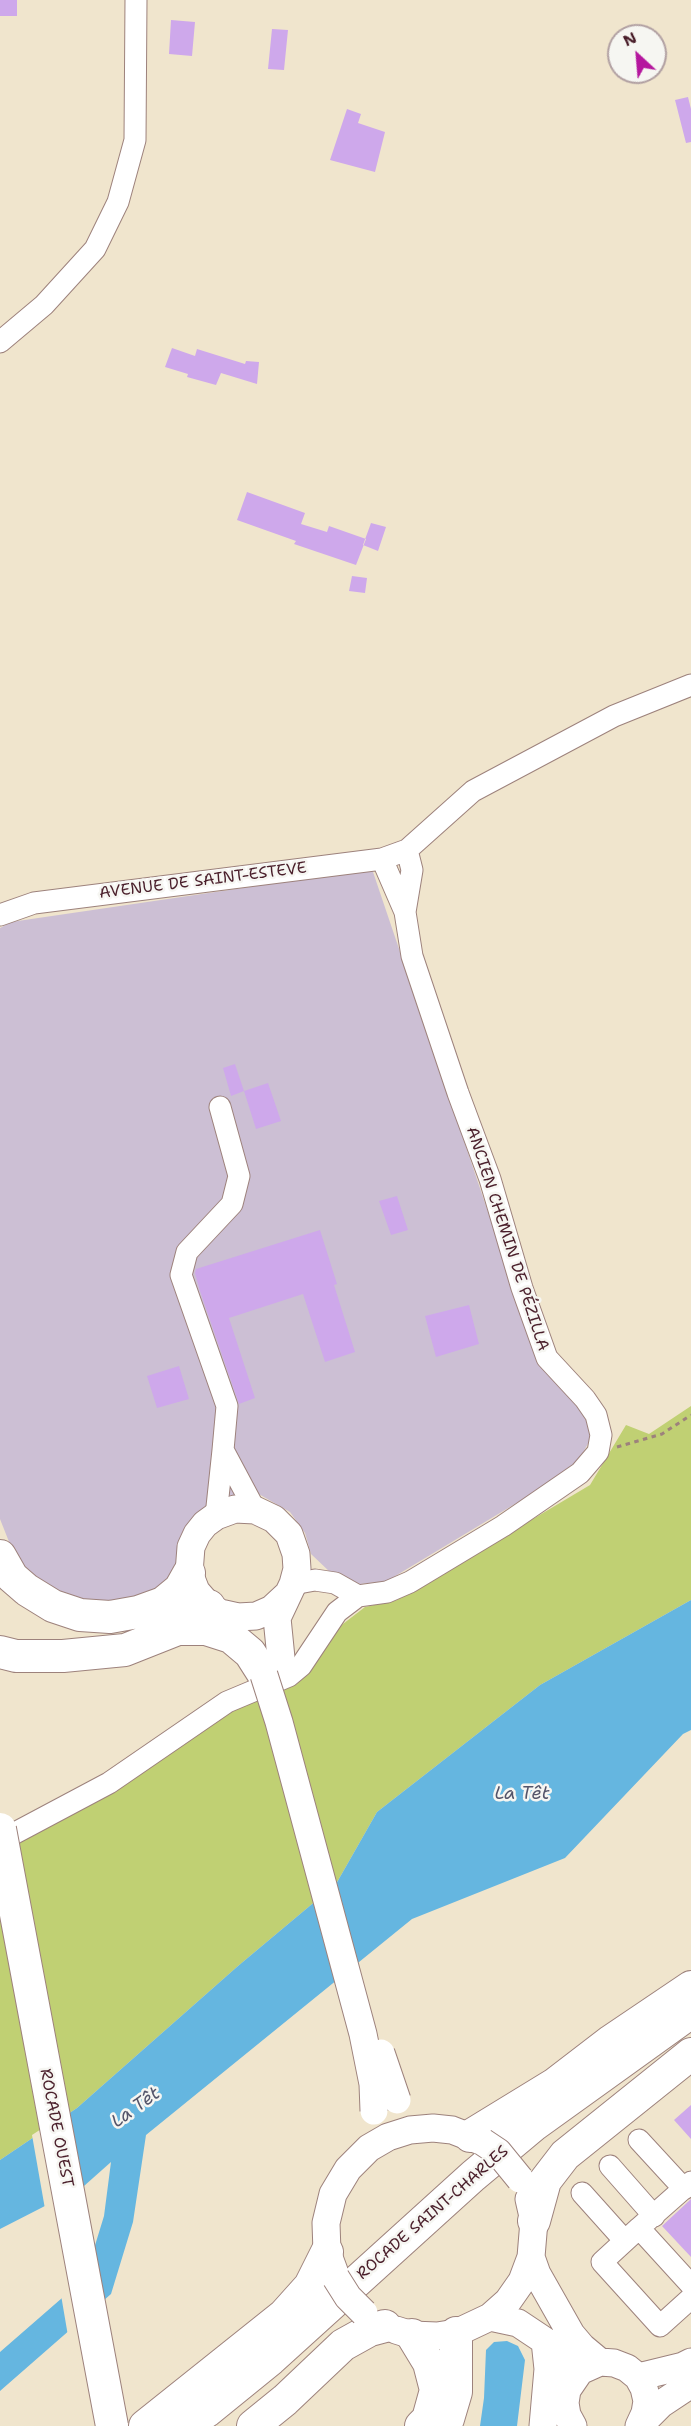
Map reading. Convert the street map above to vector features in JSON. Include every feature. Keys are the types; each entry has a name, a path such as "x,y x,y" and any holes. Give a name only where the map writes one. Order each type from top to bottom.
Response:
{"highway":[{"path":"0,1556 12,1577 27,1590 53,1606 81,1615 110,1617 138,1612 163,1604 180,1589 189,1573"},
{"path":"63,1656 97,1650 124,1641 168,1620 214,1609"},
{"path":"0,1652 16,1656 63,1656 125,1650 178,1629 207,1629 231,1636 273,1671"},
{"name":"ROCADE OUEST","path":"0,1829 112,2426"},
{"name":"ROCADE OUEST","path":"0,1903 63,2232 96,2426"},
{"path":"477,2139 611,2041 691,1987"},
{"name":"ROCADE SAINT-CHARLES","path":"185,2426 271,2359 473,2176 534,2125 691,2012"},
{"name":"ROCADE SAINT-CHARLES","path":"214,2426 278,2373 545,2138 691,2033"},
{"path":"534,2221 545,2181 566,2155 691,2054"},
{"path":"145,2426 284,2315 332,2265"},
{"path":"253,2426 285,2400 343,2345 370,2330 387,2325 429,2363 436,2390 428,2419 421,2426"},
{"path":"446,2426 456,2392 456,2333"}],"main road":[{"path":"273,1671 248,1632 214,1609 196,1591 189,1573 190,1553 197,1534 216,1516 235,1509 255,1510 274,1519 289,1534 296,1554 297,1569 277,1618 273,1671 279,1722 363,2034 373,2084 385,2106 408,2112 433,2128"},
{"path":"214,1609 238,1617 256,1616 272,1609 290,1590"},
{"path":"369,2148 385,2106"},
{"path":"433,2128 452,2130 477,2139 510,2165 520,2179 529,2199 534,2221 531,2257 522,2280 513,2294 490,2317 456,2333 437,2336 387,2325 348,2297 332,2265 326,2223 333,2194 348,2169 369,2148 388,2137 410,2130 433,2128"},
{"path":"531,2257 537,2274 572,2334 582,2347 600,2362"},
{"path":"490,2317 518,2323 545,2341 556,2350 573,2379"},
{"path":"543,2426 548,2369 545,2341"},
{"path":"573,2426 567,2415 565,2403 567,2390 580,2371 600,2362 614,2362 627,2368 638,2377 647,2401 645,2413 639,2425"},
{"path":"638,2377 691,2362"},
{"path":"639,2425 661,2404 691,2384"}],"street":[{"path":"0,342 44,305 95,249 118,202 135,140 136,0"},
{"path":"407,850 473,791 614,716 691,685"},
{"name":"AVENUE DE SAINT-ESTEVE","path":"0,915 34,903 382,859 407,850"},
{"name":"ANCIEN CHEMIN DE PÉZILLA","path":"405,912 412,870 407,850"},
{"name":"ANCIEN CHEMIN DE PÉZILLA","path":"382,859 405,912 412,956 458,1093 490,1179 522,1288 547,1358 561,1376 585,1399 596,1415 601,1435 598,1452"},
{"path":"216,1516 226,1406 181,1275 187,1252 232,1204 239,1176 219,1107"},
{"path":"223,1450 255,1510"},
{"path":"0,1844 15,1833 109,1783 227,1702 289,1676 301,1666 337,1612 358,1596 387,1592 410,1582 503,1526 580,1473 598,1452"},
{"path":"290,1590 315,1580 335,1583 358,1596"},
{"path":"639,2140 688,2186 602,2262 660,2326 691,2298"},
{"path":"610,2166 640,2228 691,2284"},
{"path":"582,2193 640,2228"}],"path":[{"path":"598,1452 662,1434 691,1415"}],"shaded area":[{"path":"372,869 532,1342 553,1380 588,1416 590,1440 580,1458 563,1475 387,1581 360,1584 331,1573 311,1554 305,1533 290,1512 257,1493 207,1504 180,1538 177,1568 169,1589 145,1602 103,1604 53,1590 17,1562 0,1519 0,928 11,922"}],"green space":[{"path":"691,1406 691,1600 540,1685 377,1812 336,1884 238,1966 77,2108 0,2160 0,1855 231,1710 297,1684 339,1627 365,1607 397,1600 590,1485 626,1425 649,1434"}],"water":[{"name":"La Têt","path":"691,1600 691,1730 683,1734 565,1858 412,1919 146,2135 133,2222 111,2294 0,2391 0,2352 85,2278 104,2216 111,2162 84,2186 0,2229 0,2160 77,2108 238,1966 336,1884 377,1812 540,1685"},
{"path":"507,2341 518,2346 525,2360 517,2426 480,2426 486,2350 494,2342"}],"pier":[{"path":"64,2114 78,2192 45,2209 32,2135"},
{"path":"83,2276 99,2308 68,2336 61,2295"}],"building":[{"path":"0,0 17,0 17,16 0,16"},
{"path":"171,20 195,22 192,56 169,54"},
{"path":"272,29 288,30 284,70 268,69"},
{"path":"688,97 691,109 691,142 686,143 675,100"},
{"path":"347,109 361,114 358,123 385,132 375,172 330,160"},
{"path":"172,348 195,356 197,349 245,364 246,361 259,362 257,384 221,373 216,385 187,377 188,374 165,367"},
{"path":"247,492 305,513 301,524 327,532 329,526 366,539 356,565 294,544 296,541 237,520"},
{"path":"371,523 386,527 378,551 363,545"},
{"path":"352,576 367,578 365,593 349,591"},
{"path":"235,1064 244,1091 231,1096 223,1068"},
{"path":"268,1083 281,1121 256,1129 244,1091"},
{"path":"397,1196 408,1230 391,1235 379,1201"},
{"path":"320,1230 355,1352 325,1362 303,1294 229,1318 255,1398 239,1404 200,1291 196,1269"},
{"path":"469,1305 479,1344 436,1357 425,1316"},
{"path":"179,1366 189,1399 157,1408 147,1376"},
{"path":"691,2105 691,2139 674,2120"},
{"path":"691,2199 691,2257 662,2226"}]}
